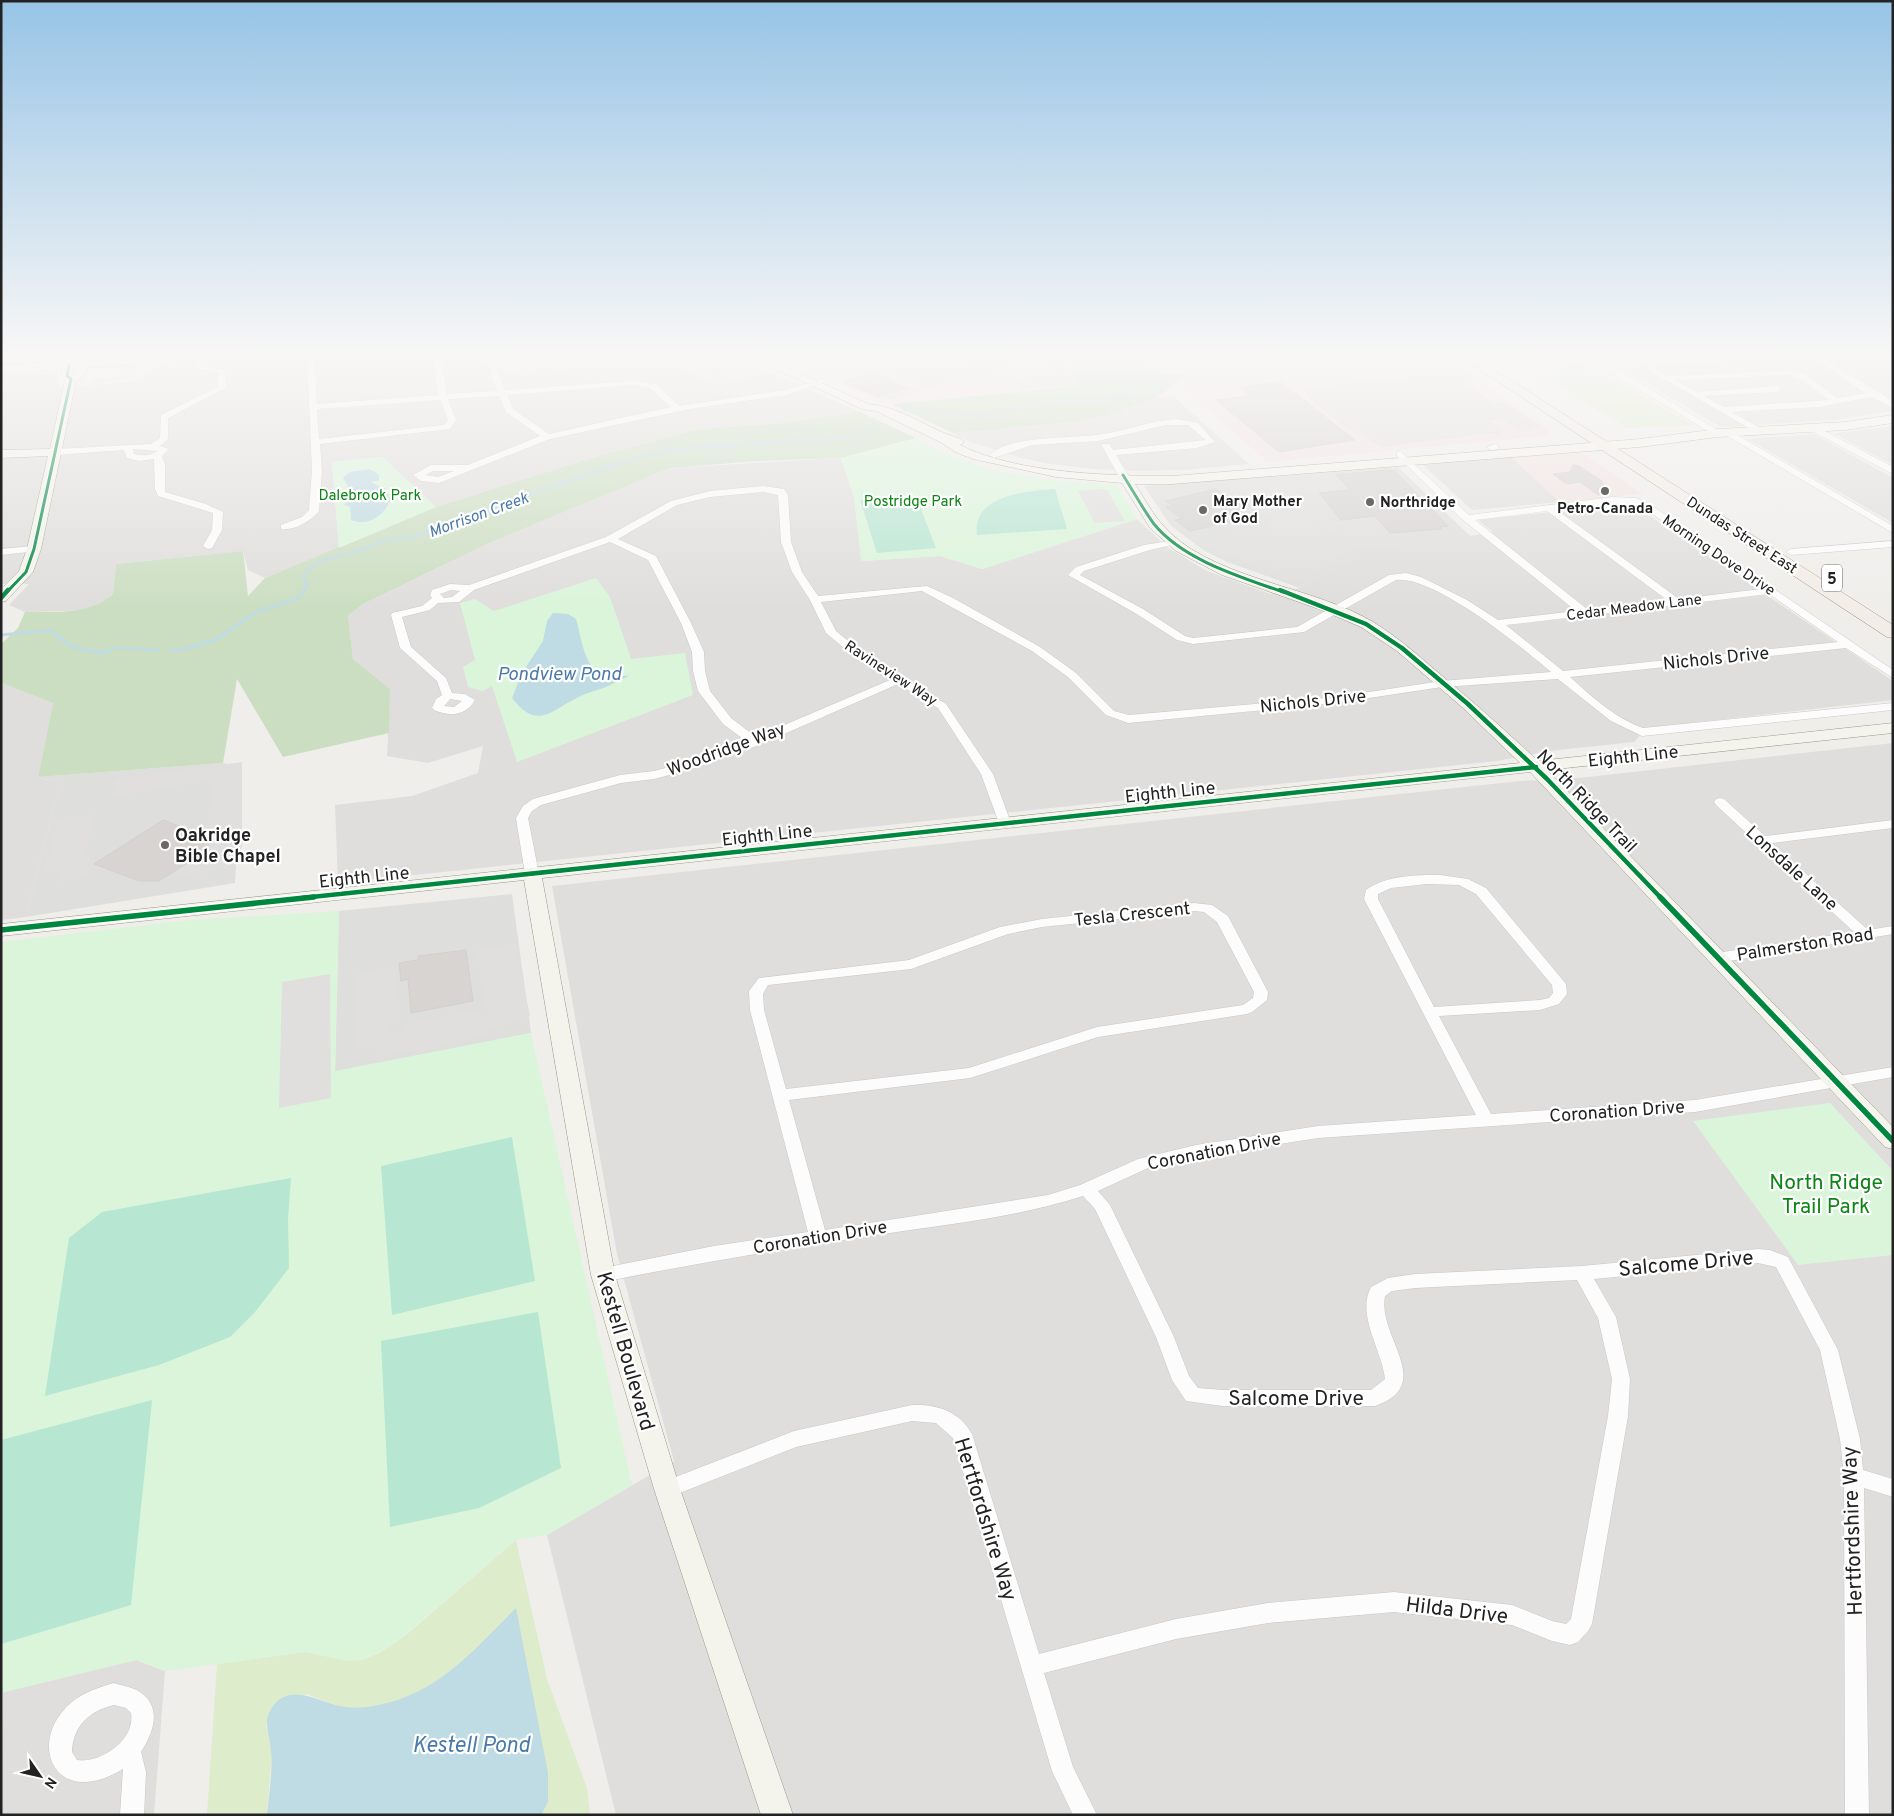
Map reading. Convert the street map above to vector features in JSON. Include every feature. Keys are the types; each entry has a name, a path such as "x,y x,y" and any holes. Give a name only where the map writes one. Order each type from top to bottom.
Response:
{"main road":[{"name":"Dundas Street East","path":"1608,441 1893,616"},
{"name":"Dundas Street East","path":"1608,441 1893,633"}],"street":[{"path":"1,598 26,572 34,549 58,441"},
{"path":"156,450 163,441"},
{"path":"284,526 305,519 314,510 317,470 315,442 326,441"},
{"path":"467,468 537,441"},
{"path":"947,441 949,444 976,456 1028,469 1124,477 1204,478 1404,458 1608,441"},
{"path":"948,441 994,455 1055,467 1124,477"},
{"path":"994,455 1019,445 1043,441"},
{"path":"1101,441 1111,453 1124,477"},
{"path":"1111,453 1197,445 1211,442 1210,441"},
{"path":"1404,458 1493,447 1608,441 1664,441"},
{"path":"1737,441 1893,530"},
{"path":"1837,441 1893,471"},
{"path":"1,454 128,448 156,450"},
{"path":"156,450 161,463 158,484 161,494 218,512 217,530 208,546"},
{"path":"1404,458 1466,518 1584,612"},
{"name":"North Ridge Trail","path":"1124,477 1155,525 1172,542 1221,569 1334,610 1387,636 1468,704 1536,767 1893,1141"},
{"name":"Ravineview Way","path":"448,696 442,680 406,648 396,615 426,608 437,599 436,592 442,589 470,588 610,538 674,503 710,494 763,488 781,491 783,495 786,542 797,572 815,600 831,633 861,657 942,706 987,774 1005,823"},
{"name":"Morning Dove Drive","path":"1466,518 1614,500 1636,501 1648,507 1893,675"},
{"path":"1550,509 1677,602"},
{"path":"610,538 652,558 686,623 698,652 699,671 704,690 728,721 754,742"},
{"path":"1172,542 1148,547 1080,569 1073,575 1139,611 1180,638 1188,640 1297,631 1306,628 1393,577 1416,578 1464,602 1497,623 1626,726 1642,732 1893,706"},
{"path":"1791,552 1893,544"},
{"path":"1,552 34,549"},
{"name":"Nichols Drive","path":"815,600 923,588 949,600 1036,649 1072,675 1110,713 1128,719 1336,700 1442,684 1562,675 1850,644"},
{"name":"Cedar Meadow Lane","path":"1497,623 1771,591"},
{"name":"Woodridge Way","path":"532,874 522,818 527,809 537,802 603,783 654,775 685,767 754,742 899,680"},
{"name":"Eighth Line","path":"1,930 1893,728"},
{"name":"Lonsdale Lane","path":"1720,802 1865,934"},
{"path":"1762,840 1893,824"},
{"name":"Kestell Boulevard","path":"532,874 603,1275 667,1490 777,1815"},
{"path":"1429,1012 1540,1005 1554,1001 1560,994 1559,984 1474,885 1461,881 1441,880 1386,884 1376,887 1371,893 1370,899 1429,1012 1486,1120"},
{"name":"Tesla Crescent","path":"781,1095 970,1072 1097,1032 1247,1009 1260,1000 1261,992 1223,919 1207,908 1194,907 1042,923 1005,930 911,964 764,981 756,988 754,994 818,1237"},
{"name":"Palmerston Road","path":"1717,958 1893,930"},
{"name":"Coronation Drive","path":"603,1275 714,1253 1048,1201 1086,1189 1144,1163 1196,1151 1318,1132 1695,1106 1893,1072"},
{"name":"Salcome Drive","path":"1086,1189 1102,1204 1164,1338 1181,1380 1192,1395 1223,1398 1376,1398 1395,1382 1391,1358 1376,1318 1374,1304 1377,1292 1388,1285 1415,1281 1582,1273 1758,1256 1770,1257 1782,1262"},
{"name":"Hertfordshire Way","path":"1782,1262 1829,1350 1850,1439 1854,1476 1857,1815"},
{"name":"Hilda Drive","path":"1031,1666 1176,1629 1268,1613 1394,1602 1512,1615 1552,1631 1570,1635 1580,1624 1618,1416 1621,1379 1606,1317 1582,1273"},
{"name":"Hertfordshire Way","path":"667,1490 794,1439 912,1413 932,1412 953,1422 962,1434 1064,1771 1086,1815"},
{"path":"1854,1476 1893,1488"},
{"path":"129,1751 135,1772 132,1815"}],"shaded area":[{"path":"1,441 655,441 591,458 436,507 382,457 332,462 339,548 265,578 248,570 243,551 116,564 113,594 88,610 25,612 9,605 29,584 1,584"},
{"path":"968,441 1223,441 1249,464 1184,470 1138,471 1094,469 1049,464 1018,457"},
{"path":"1244,441 1494,441 1268,462"},
{"path":"1371,441 1432,441 1382,447"},
{"path":"1751,441 1826,441 1893,478 1893,523"},
{"path":"1848,441 1893,441 1893,465"},
{"path":"1581,452 1643,494 1560,502 1511,457"},
{"path":"1511,457 1560,502 1472,510 1423,465"},
{"path":"841,458 854,497 862,561 940,556 982,569 1137,519 1167,547 1207,571 1270,594 1300,588 1339,563 1353,557 1281,476 1398,467 1470,536 1493,532 1477,519 1634,505 1893,681 1893,700 1647,728 1634,742 1549,751 1497,761 338,883 335,805 412,796 478,773 483,746 428,763 387,756 390,689 353,659 348,615 365,603 487,544 670,468"},
{"path":"1281,476 1353,557 1339,563 1300,588 1227,562 1205,551 1171,526 1144,486"},
{"path":"1329,476 1342,481 1345,488 1310,492 1298,477"},
{"path":"1276,485 1280,489 1289,488 1345,553 1342,558 1297,584 1201,546 1222,541 1270,524 1269,518 1228,489"},
{"path":"1107,490 1125,521 1095,523 1078,491"},
{"path":"1366,520 1371,525 1378,524 1397,545 1369,549 1354,548 1343,543 1325,523"},
{"path":"1,683 53,703 38,777 60,783 26,917 1,920"},
{"path":"1893,743 1893,1815 616,1815 547,1535 674,1461 617,1254 552,886 1520,781 1570,779"},
{"path":"242,762 242,831 233,833 233,842 243,841 239,859 225,868 210,870 195,880 184,876 168,878 204,854 214,857 216,854 210,848 217,843 218,832 207,834 211,781 112,796 114,779"},
{"path":"223,763 241,769 235,883 26,917 60,783 38,777"},
{"path":"94,814 85,856 91,856 86,877 56,882 59,870 44,872 58,819"},
{"path":"512,894 531,1033 335,1072 339,911"},
{"path":"515,943 530,1016 514,1020 515,1022 487,1027 488,1036 376,1058 375,1046 356,1049 354,974 396,966 400,1022 386,1025 397,1033 405,1031 405,1024 478,1010 479,1019 487,1015 495,1004 484,1005 477,950"},
{"path":"330,974 331,1098 279,1108 282,982"},
{"path":"136,1660 165,1671 154,1815 1,1815 3,1692"}],"green space":[{"path":"655,441 906,441 841,458 758,461 670,468 487,544 365,603 348,615 353,659 390,689 389,733 283,757 237,679 223,763 38,777 53,703 1,683 1,644 18,628 25,612 71,611 93,606 104,601 113,594 116,564 243,551 248,596 265,578 436,507 591,458"},
{"name":"Postridge Park","path":"906,441 921,441 964,461 1014,474 1065,481 1117,484 1137,519 982,569 940,556 861,561 854,497 841,458"},
{"name":"Dalebrook Park","path":"382,457 436,507 339,548 332,462"},
{"path":"1055,489 1067,529 977,535 977,522 983,511 992,503 1016,494"},
{"path":"916,496 936,548 877,553 860,500"},
{"path":"596,578 610,597 631,659 685,653 693,695 517,762 492,686 483,691 468,687 463,667 475,660 460,603 475,599 494,611"},
{"path":"339,911 335,1071 531,1033 632,1485 547,1535 516,1540 394,1644 365,1659 349,1661 305,1652 165,1671 136,1660 1,1693 1,942 190,920"},
{"name":"North Ridge Trail Park","path":"1830,1103 1893,1171 1893,1255 1798,1265 1693,1121"},
{"path":"512,1137 535,1281 392,1315 381,1166"},
{"path":"291,1178 288,1219 289,1268 255,1312 230,1337 159,1365 45,1396 69,1238 102,1212"},
{"path":"538,1312 561,1468 479,1508 390,1527 381,1341"},
{"path":"152,1400 131,1605 1,1644 1,1440"},
{"path":"516,1540 547,1679 587,1788 590,1815 541,1815 548,1802 462,1662 420,1691 389,1704 373,1708 340,1706 307,1694 266,1725 272,1751 267,1815 207,1815 217,1664 305,1652 349,1661 365,1659 381,1652 406,1635"}],"water":[{"path":"370,469 379,475 379,481 373,481 372,483 386,489 391,499 376,518 364,522 351,520 350,507 344,505 353,495 343,478 350,472"},
{"name":"Pondview Pond","path":"553,613 568,614 576,619 587,658 596,671 608,677 629,676 582,695 553,712 538,716 530,714 521,708 512,698 522,673 543,641 547,621"},
{"name":"Kestell Pond","path":"516,1608 548,1773 548,1802 541,1815 267,1815 272,1766 267,1722 269,1713 276,1703 284,1697 302,1695 340,1706 355,1708 373,1706 399,1699 419,1691 454,1668"}],"building":[{"path":"1265,441 1350,441 1279,452"},
{"path":"1573,465 1579,466 1602,481 1608,494 1598,495 1580,482 1566,484 1553,474 1570,472"},
{"name":"Northridge","path":"1385,470 1395,471 1448,526 1440,527 1442,529 1390,533 1375,516 1341,520 1319,493 1350,490 1336,475"},
{"name":"Mary Mother of God","path":"1216,489 1243,506 1237,507 1248,515 1235,518 1238,520 1190,531 1175,520 1182,519 1166,507 1173,506 1166,501"},
{"name":"Oakridge Bible Chapel","path":"163,820 212,839 204,852 159,881 139,881 94,864"},
{"path":"466,950 473,1001 411,1013 408,979 401,981 399,963 418,960 418,956"}],"waterway":[{"name":"Morrison Creek","path":"303,592 307,586 303,577 310,568 323,560 355,552 382,541 416,537 433,529 482,514 519,498 636,458 672,450 794,441"},
{"name":"Morrison Creek","path":"170,650 182,650 217,639 256,612 299,598 304,590"},
{"name":"Morrison Creek","path":"1,635 50,630 72,647 101,653 116,648 158,650"}],"cycle path":[{"path":"1,598 26,572 34,549 58,441"},
{"path":"1123,475 1155,525 1181,548 1227,572 1324,606 1366,624 1402,648 1442,684 1468,704 1547,779 1893,1141"},
{"path":"1,930 1536,767"}],"place":[{"name":"Petro-Canada","path":"1605,491"},
{"name":"Northridge","path":"1370,502"},
{"name":"Mary Mother of God","path":"1203,510"},
{"name":"Oakridge Bible Chapel","path":"165,845"}]}
